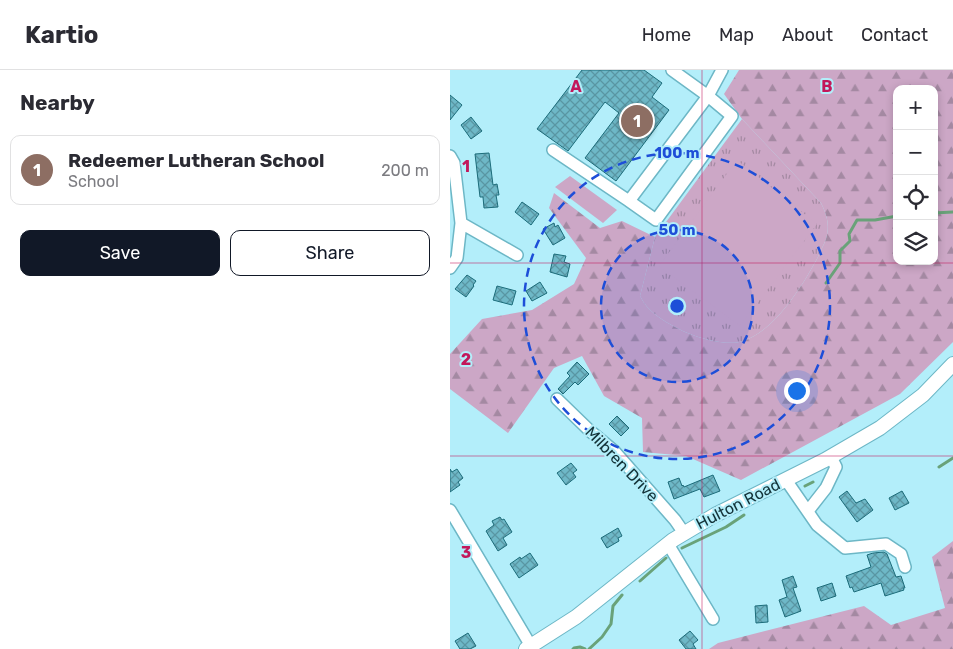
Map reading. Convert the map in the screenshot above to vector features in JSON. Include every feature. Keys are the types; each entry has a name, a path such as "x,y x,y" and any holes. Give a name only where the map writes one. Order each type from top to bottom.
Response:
{"main road":[{"name":"Hulton Road","path":"528,647 576,617 684,533 715,515 831,457 880,428 923,395 953,364"}],"street":[{"path":"553,150 656,220 732,116 672,70"},
{"path":"629,201 708,96 722,70"},
{"path":"450,156 454,163 461,222 457,258 450,268"},
{"path":"461,222 517,255"},
{"name":"Milbren Drive","path":"557,399 620,457 684,533"},
{"path":"808,511 826,488 836,467 831,457"},
{"path":"786,480 817,525 845,548 886,544 901,554 905,568"},
{"path":"450,510 528,647"},
{"path":"668,544 713,620"}],"green space":[{"path":"739,70 953,70 953,342 900,394 741,480 686,456 643,452 642,418 604,396 582,356 554,368 508,433 450,389 450,354 482,319 532,310 574,284 586,258 549,208 554,193 600,228 622,221 655,237 640,296 651,311 661,319 700,338 728,343 743,341 755,336 766,328 787,306 804,281 825,241 828,225 821,203 742,119 724,94"},
{"path":"742,119 821,203 828,229 818,257 787,306 766,328 755,336 736,343 728,343 700,338 677,328 651,311 640,296 655,237"},
{"path":"737,160 817,224 740,326 659,266"},
{"path":"570,176 617,210 603,223 555,187"},
{"path":"953,541 953,649 709,649 718,643 864,606 891,625 945,608 932,557"}],"building":[{"path":"582,70 644,70 662,83 652,97 669,110 616,181 585,158 619,113 605,102 568,151 537,129"},
{"path":"450,95 462,105 450,120"},
{"path":"471,117 482,131 471,139 461,125"},
{"path":"489,153 493,185 497,184 499,195 496,195 498,207 484,208 483,197 480,197 475,154"},
{"path":"522,202 539,214 531,225 515,212"},
{"path":"554,223 555,227 558,225 565,238 553,245 543,229"},
{"path":"554,254 566,256 564,262 570,264 567,277 550,272"},
{"path":"467,275 476,281 466,297 455,289"},
{"path":"540,282 547,293 532,301 526,291"},
{"path":"497,286 516,291 512,305 493,300"},
{"path":"577,362 589,374 578,385 575,382 563,394 558,389 570,376 567,373"},
{"path":"617,416 629,428 621,436 609,424"},
{"path":"571,463 577,470 573,473 576,477 566,485 557,473"},
{"path":"450,469 452,472 457,469 463,478 458,482 460,485 450,492"},
{"path":"713,475 720,491 704,497 700,489 674,499 668,482 679,478 684,487"},
{"path":"847,491 856,503 865,499 873,510 857,522 839,497"},
{"path":"902,491 909,503 895,510 889,498"},
{"path":"500,517 502,520 504,519 512,532 503,538 507,545 498,551 486,531 494,525 492,521"},
{"path":"618,528 622,536 618,538 619,541 607,548 601,538"},
{"path":"884,552 887,554 896,577 901,576 904,590 885,596 881,583 854,592 852,587 850,588 846,576 871,567 867,555"},
{"path":"530,553 538,565 519,578 510,564"},
{"path":"793,576 797,587 793,588 801,611 785,617 779,600 787,597 782,580"},
{"path":"832,583 836,596 821,601 817,588"},
{"path":"767,605 768,622 756,623 755,606"},
{"path":"690,631 698,640 693,644 696,649 686,649 679,640"},
{"path":"468,633 476,646 470,649 460,649 455,641"}],"waterway":[{"path":"938,213 953,212"},
{"path":"826,283 840,263 840,251 850,241 849,234 857,220 875,220 893,217"},
{"path":"939,467 953,458"},
{"path":"805,486 813,482"},
{"path":"682,548 726,527 744,515"},
{"path":"640,581 666,558"},
{"path":"589,649 602,637 611,624 613,606 622,595"},
{"path":"573,649 580,647 585,649"}],"place":[{"name":"Redeemer Lutheran School","path":"637,121"}]}
